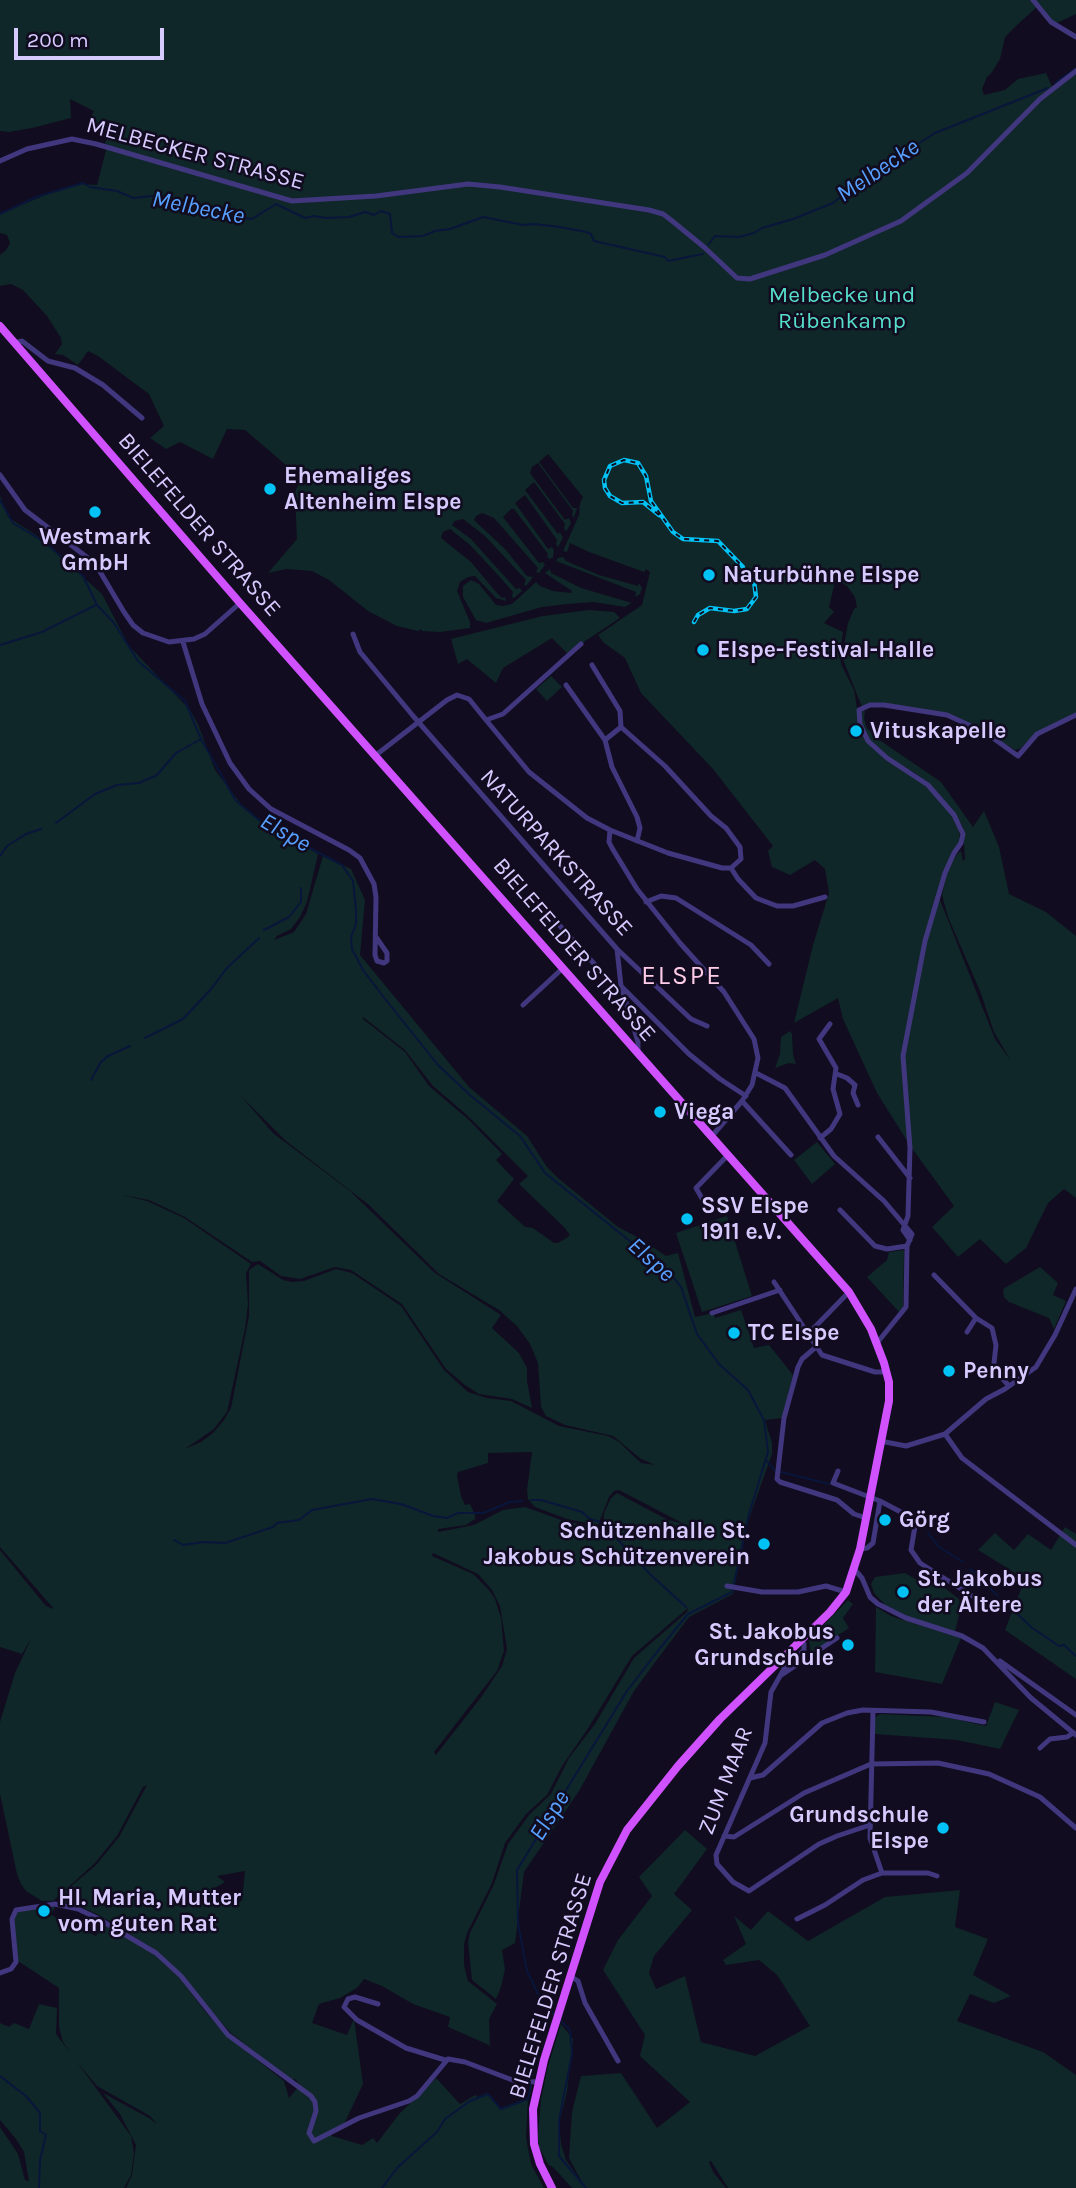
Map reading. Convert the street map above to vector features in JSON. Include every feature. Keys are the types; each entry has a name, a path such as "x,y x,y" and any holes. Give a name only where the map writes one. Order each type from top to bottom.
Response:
{"main road":[{"name":"BIELEFELDER STRASSE","path":"0,326 240,603 849,1292 863,1313 877,1343 886,1372 890,1389 889,1401 860,1549 846,1592 831,1612 720,1719 627,1830 600,1882 555,2024 533,2109 533,2133 540,2164 552,2188"}],"street":[{"path":"1033,0 1051,22 1076,37"},
{"name":"MELBECKER STRASSE","path":"0,161 27,149 72,139 292,201 376,196 468,184 649,210 671,219 737,278 750,279 849,245 901,220 967,173 1007,131 1076,71"},
{"path":"14,343 22,341 48,361 75,368 103,385 142,418"},
{"path":"0,475 25,510 88,558 99,570 133,625 157,639 183,642 205,634 240,603"},
{"name":"NATURPARKSTRASSE","path":"353,634 360,652 418,722 617,949 691,1018 707,1026"},
{"path":"183,642 207,715 230,762 248,789 271,809 360,858 374,884 376,937"},
{"path":"486,720 509,710 582,644"},
{"path":"376,755 447,700 460,695 469,699 529,772 587,818 668,853 722,868 738,863 742,853 740,847 726,828 711,816 665,766 621,727 620,711 592,665"},
{"path":"566,685 605,740 612,767 638,817 637,841"},
{"path":"905,1225 908,1216 910,1148 903,1056 925,941 945,873 963,839 954,814 928,785 887,758 868,741 860,724 859,710 870,705 884,705 947,715 986,733 1018,756 1037,734 1076,715"},
{"path":"605,740 621,727"},
{"path":"610,830 609,842 646,902 724,992 745,1022 757,1049 756,1073 744,1098 712,1136"},
{"path":"731,867 756,898 777,906 793,906 825,897"},
{"path":"533,896 616,988 622,988 689,1054 744,1098 791,1155"},
{"path":"646,902 661,896 676,898 751,945 769,964"},
{"path":"617,949 622,988 638,1042 638,1052"},
{"path":"523,1005 563,968"},
{"path":"820,1138 831,1129 840,1114 834,1089 837,1074 819,1039 830,1024"},
{"path":"756,1073 785,1088 834,1156 884,1201 912,1234 907,1247 906,1307 877,1343"},
{"path":"837,1074 855,1085 864,1084"},
{"path":"855,1085 853,1093 859,1105"},
{"path":"878,1137 910,1178"},
{"path":"707,1207 696,1188 728,1156"},
{"path":"840,1210 875,1246 887,1250 907,1247"},
{"path":"934,1275 994,1333 996,1371 1009,1386"},
{"path":"774,1282 816,1347 825,1356 875,1372 886,1372"},
{"path":"880,1441 905,1446 945,1434 986,1399 1036,1367 1055,1335 1076,1289"},
{"path":"712,1313 780,1290"},
{"path":"808,1334 849,1292"},
{"path":"967,1332 976,1318"},
{"path":"816,1347 802,1359 789,1398 780,1446 778,1481 834,1499 854,1514 866,1518"},
{"path":"945,1434 962,1458 1076,1545"},
{"path":"838,1471 833,1483 880,1501 916,1520 911,1550 920,1563 977,1599"},
{"name":"BIELEFELDER STRASSE","path":"860,1549 873,1543 880,1501"},
{"path":"855,1570 862,1578 870,1597 878,1604 906,1619 965,1637 1076,1715"},
{"path":"731,1587 798,1592 826,1586 846,1592"},
{"path":"780,1676 837,1638"},
{"name":"ZUM MAAR","path":"802,1639 804,1650 780,1676 768,1699 767,1735 716,1855 717,1864 733,1882 749,1891 819,1844 870,1825"},
{"path":"994,1658 1031,1699 1075,1734"},
{"path":"750,1778 763,1775 822,1723 847,1713 863,1710 948,1714 984,1723"},
{"path":"873,1712 870,1838 881,1873"},
{"path":"1040,1748 1050,1739 1075,1734"},
{"path":"724,1836 734,1837 804,1793 871,1764 938,1763 989,1774 1040,1797 1076,1828"},
{"path":"797,1919 863,1880 881,1873 937,1875"},
{"path":"0,1973 11,1969 16,1962 13,1913 24,1907 55,1904 78,1909 127,1934 156,1952 181,1976 228,2035 311,2096 316,2111 309,2136 314,2141 359,2118 409,2101 426,2086 445,2060"},
{"path":"570,1976 578,1981 585,2003 618,2061"},
{"path":"377,2004 355,1997 348,1999 344,2007 357,2020 405,2049 445,2060 465,2062 515,2081 538,2082"}],"green space":[{"name":"Melbecke und Rübenkamp","path":"0,0 1076,0 1076,14 1057,23 1038,6 1017,25 1005,37 1000,59 982,89 984,95 1005,90 1018,79 1046,73 1054,91 1076,74 1076,713 1034,735 1021,748 1015,750 985,731 946,713 887,704 862,707 842,657 848,623 857,607 855,597 846,585 835,582 829,607 834,612 824,623 843,632 841,664 854,690 857,708 865,711 867,728 878,739 941,782 973,827 984,811 999,847 1009,894 1046,912 1076,936 1076,1198 1064,1189 1048,1203 1026,1248 1006,1264 980,1239 958,1257 932,1227 954,1206 911,1147 877,1093 843,1019 838,998 794,1023 829,893 825,869 815,860 790,875 772,867 768,851 773,846 713,769 641,693 625,658 604,643 598,635 642,605 650,572 570,543 567,552 563,551 579,515 583,497 548,454 539,462 573,508 577,508 574,518 573,511 538,463 532,467 530,473 565,520 569,518 571,523 566,532 565,524 534,482 525,490 558,534 560,532 563,538 558,547 557,540 525,495 515,503 548,549 552,547 553,557 547,557 548,554 514,509 503,517 539,563 543,562 545,565 539,573 536,572 538,568 494,518 482,513 474,520 505,549 527,576 533,577 526,586 526,580 485,536 463,519 452,525 471,539 516,589 520,588 522,591 514,598 513,592 470,545 450,529 443,532 441,538 471,562 502,598 505,597 506,601 496,598 475,576 460,582 457,591 470,628 440,632 397,626 368,611 329,580 312,571 286,569 268,573 297,539 295,492 301,478 245,430 227,429 213,459 180,442 166,449 150,438 164,426 149,394 88,351 78,365 63,355 55,354 62,344 61,338 47,316 23,290 11,284 0,286 0,255 10,243 7,235 0,233 0,214 55,191 81,184 97,185 106,150 105,143 111,129 88,122 94,111 70,99 71,118 32,128 0,131","holes":["891,759 915,773 935,790 963,827 965,859 963,861 961,851 957,854 947,872 942,895 948,917 980,991 994,1032 1011,1061 995,1039 938,895 951,853 960,842 959,827 940,799 911,773 890,761"]},
{"path":"0,496 8,517 36,535 102,594 129,646 190,710 215,770 244,808 267,825 318,854 307,902 300,917 291,929 274,940 294,932 306,914 323,856 351,869 365,900 360,955 469,1087 527,1136 547,1167 558,1178 618,1227 666,1256 678,1253 695,1317 714,1313 715,1318 741,1310 754,1348 769,1345 793,1375 782,1418 765,1420 772,1443 772,1454 748,1521 733,1594 689,1617 634,1691 579,1791 524,1872 515,1943 502,1950 505,1969 496,1999 472,1980 468,1942 494,1884 508,1844 529,1815 551,1794 569,1758 595,1724 634,1658 687,1612 688,1608 632,1656 562,1766 547,1795 526,1814 505,1843 492,1883 464,1944 464,1965 468,1981 497,2004 489,2019 490,2048 489,2045 448,2027 450,2017 413,2004 364,1979 357,1988 340,1998 319,2004 312,2023 347,2035 354,2019 363,2084 345,2122 330,2132 332,2136 362,2145 373,2138 377,2143 400,2113 436,2078 460,2104 475,2095 478,2097 486,2093 501,2108 528,2098 526,2138 531,2164 544,2188 126,2188 132,2175 136,2145 120,2114 103,2093 157,2124 150,2116 97,2086 77,2062 131,2136 134,2153 131,2175 124,2188 39,2188 39,2183 38,2188 0,2188 0,2127 18,2154 25,2180 29,2181 24,2152 0,2120 0,2023 9,2027 14,2023 29,2029 39,2004 57,2008 56,2034 71,2054 63,2042 59,2027 59,1988 18,1961 13,1921 16,1913 25,1909 55,1907 51,1915 96,1936 104,1923 155,1955 180,1978 228,2037 284,2081 289,2098 300,2085 231,2033 157,1951 99,1915 61,1902 62,1894 96,1865 119,1837 147,1785 143,1787 117,1836 95,1863 53,1901 42,1901 26,1891 21,1884 0,1794 0,1722 15,1673 31,1639 22,1654 0,1647 0,1550 46,1606 54,1609 0,1547","holes":["363,1019 405,1050 433,1086 468,1116 528,1176 519,1184 564,1227 570,1235 568,1237 554,1243 533,1228 525,1227 497,1201 514,1179 496,1160 502,1154 469,1120 429,1086 405,1052","241,1096 286,1141 369,1205 439,1274 499,1310 517,1326 530,1344 538,1363 541,1407 546,1416 565,1425 613,1436 641,1459 655,1465 641,1463 619,1442 608,1436 559,1426 511,1401 468,1392 444,1370 401,1306 352,1273 336,1269 304,1281 292,1282 283,1280 258,1264 249,1270 249,1316 231,1408 213,1433 185,1449 214,1429 227,1412 245,1329 248,1304 246,1273 251,1264 184,1218 147,1201 122,1195 149,1200 185,1217 252,1262 260,1261 281,1276 300,1279 335,1267 351,1270 402,1304 446,1369 465,1385 479,1394 512,1399 532,1408 527,1368 519,1353 492,1328 501,1315 435,1273 350,1191 273,1133","532,1452 528,1499 535,1507 567,1519 598,1525 609,1497 619,1490 684,1524 668,1520 617,1493 611,1498 604,1513 603,1526 599,1528 564,1521 525,1507 503,1510 474,1525 438,1532 438,1529 466,1525 475,1519 470,1504 465,1505 461,1496 457,1476 458,1472 488,1463 488,1453","433,1553 478,1574 492,1590 500,1606 507,1649 502,1666 482,1696 436,1755 434,1752 497,1671 504,1651 501,1618 495,1599 473,1574 432,1556","245,1871 242,1901 227,1906 215,1888 225,1882 217,1876"]},
{"path":"563,557 566,561 599,575 638,586 639,583 642,588 640,594 635,597 636,592 556,561"},
{"path":"550,569 551,573 581,588 632,603 625,607 594,602 542,607 486,623 476,620 463,597 463,586 471,580 479,584 496,605 503,606 512,604 536,582 553,591 571,593 572,591 545,573"},
{"path":"589,610 614,612 620,618 567,653 552,638 503,668 496,683 467,659 458,664 451,639 543,616"},
{"path":"551,676 562,687 547,701 536,689"},
{"path":"790,1031 796,1064 789,1063 775,1068 780,1054 781,1037"},
{"path":"817,1142 835,1164 812,1184 794,1160"},
{"path":"727,1216 752,1296 702,1312 676,1233"},
{"path":"904,1250 903,1309 899,1312 867,1277 887,1260 889,1252"},
{"path":"1040,1267 1058,1283 1053,1295 1066,1301 1054,1329 1049,1318 1009,1302 1004,1297 1003,1289"},
{"path":"1065,1527 1076,1534 1076,1679 1005,1630 1025,1579 978,1550 995,1533 1014,1550 1028,1534 1051,1550"},
{"path":"905,1573 926,1585 941,1585 959,1599 961,1607 955,1632 922,1623 886,1606 874,1593 871,1584 875,1577"},
{"path":"848,1600 853,1604 843,1618 849,1628 811,1653 809,1640"},
{"path":"876,1607 891,1616 961,1638 942,1684 875,1672"},
{"path":"995,1702 1019,1710 1000,1749 957,1740 875,1734 875,1718 880,1714 946,1717 986,1726"},
{"path":"685,1830 707,1849 674,1894 692,1910 654,1956 649,1973 656,1989 685,1976 701,2042 755,2056 810,2026 777,1975 759,1960 726,1965 723,1960 746,1944 734,1916 751,1930 768,1911 808,1941 885,1897 960,1890 955,1927 988,1939 973,1975 1011,1996 994,2003 970,1994 957,2021 1043,2052 1076,2075 1076,2188 728,2188 711,2161 709,2162 713,2172 726,2188 572,2188 548,2164 539,2147 538,2136 541,2099 561,2024 573,2039 567,2092 559,2123 561,2144 566,2160 583,2184 569,2158 572,2112 581,2076 621,2073 657,2128 690,2102 640,2056 645,2035 603,1970 618,1940 652,1896 639,1877"}],"waterway":[{"name":"Melbecke","path":"1055,83 1076,68"},
{"name":"Melbecke","path":"708,245 715,236 739,237 754,233 833,203 861,180 935,133 1048,88"},
{"name":"Melbecke","path":"0,214 36,197 83,183 90,187 117,191 133,198 153,196 161,204 168,202 189,211 252,219 276,204 305,218 349,217 365,212 374,215 381,211 390,214 392,233 399,237 423,236 483,217 523,225 534,224 586,232 591,234 594,241 665,257 668,261 703,254"},
{"name":"Elspe","path":"0,500 13,523 46,543 83,576 97,605 114,623 138,661 185,701 201,739 236,801 264,824 342,865 353,881 356,924 351,937 352,949 363,970 382,995 438,1065 520,1136 545,1173 671,1274 681,1287 697,1334 719,1364 748,1390 764,1420 768,1452 749,1514 732,1592 688,1614 657,1652 627,1691 517,1870 518,1923 527,1971 541,2000 555,2015"},
{"path":"0,645 42,632 96,605"},
{"path":"56,823 95,794 117,785 139,783 157,775 176,753 201,739"},
{"path":"0,856 7,846 26,834 41,829"},
{"path":"264,930 289,917 301,902 301,888"},
{"path":"145,1038 183,1019 226,969 259,938"},
{"path":"91,1080 101,1062 130,1046"},
{"path":"767,1461 775,1471"},
{"path":"781,1472 829,1484"},
{"path":"174,1540 183,1545 225,1543 273,1527 277,1523 299,1520 312,1510 372,1499 401,1504 433,1516 447,1518 458,1513 483,1513 510,1502 522,1501"},
{"path":"531,1500 541,1500 582,1512 590,1519 600,1522"},
{"path":"604,1525 651,1575 686,1607"},
{"path":"928,1533 939,1547 963,1562"},
{"path":"970,1569 998,1596"},
{"path":"1007,1604 1031,1627 1059,1646 1064,1645 1076,1656"},
{"name":"Elspe","path":"559,2019 570,2030 572,2054 559,2120 559,2156 586,2188"},
{"path":"0,2076 26,2096 40,2113 40,2131 46,2135 40,2160 39,2188"},
{"path":"382,2188 398,2167 437,2132 445,2119 470,2101 488,2094 501,2109 528,2099 531,2085"}],"railway":[{"path":"659,515 643,502 622,503 610,496 604,480 610,466 624,460 638,463 646,476 651,501 673,532 683,539 718,541 743,567"},
{"path":"694,622 698,615 710,608 734,611 747,609 756,597 754,581"}],"place":[{"name":"Ehemaliges Altenheim Elspe","path":"270,489"},
{"name":"Westmark GmbH","path":"95,512"},
{"name":"Naturbühne Elspe","path":"709,575"},
{"name":"Elspe-Festival-Halle","path":"703,650"},
{"name":"Vituskapelle","path":"856,731"},
{"name":"Viega","path":"660,1112"},
{"name":"SSV Elspe 1911 e.V.","path":"687,1219"},
{"name":"TC Elspe","path":"734,1333"},
{"name":"Penny","path":"949,1371"},
{"name":"Görg","path":"885,1520"},
{"name":"Schützenhalle St. Jakobus Schützenverein","path":"764,1544"},
{"name":"St. Jakobus der Ältere","path":"903,1592"},
{"name":"St. Jakobus Grundschule","path":"848,1645"},
{"name":"Grundschule Elspe","path":"943,1828"},
{"name":"Hl. Maria, Mutter vom guten Rat","path":"44,1911"}],"district":[{"name":"ELSPE","path":"682,977"}]}
